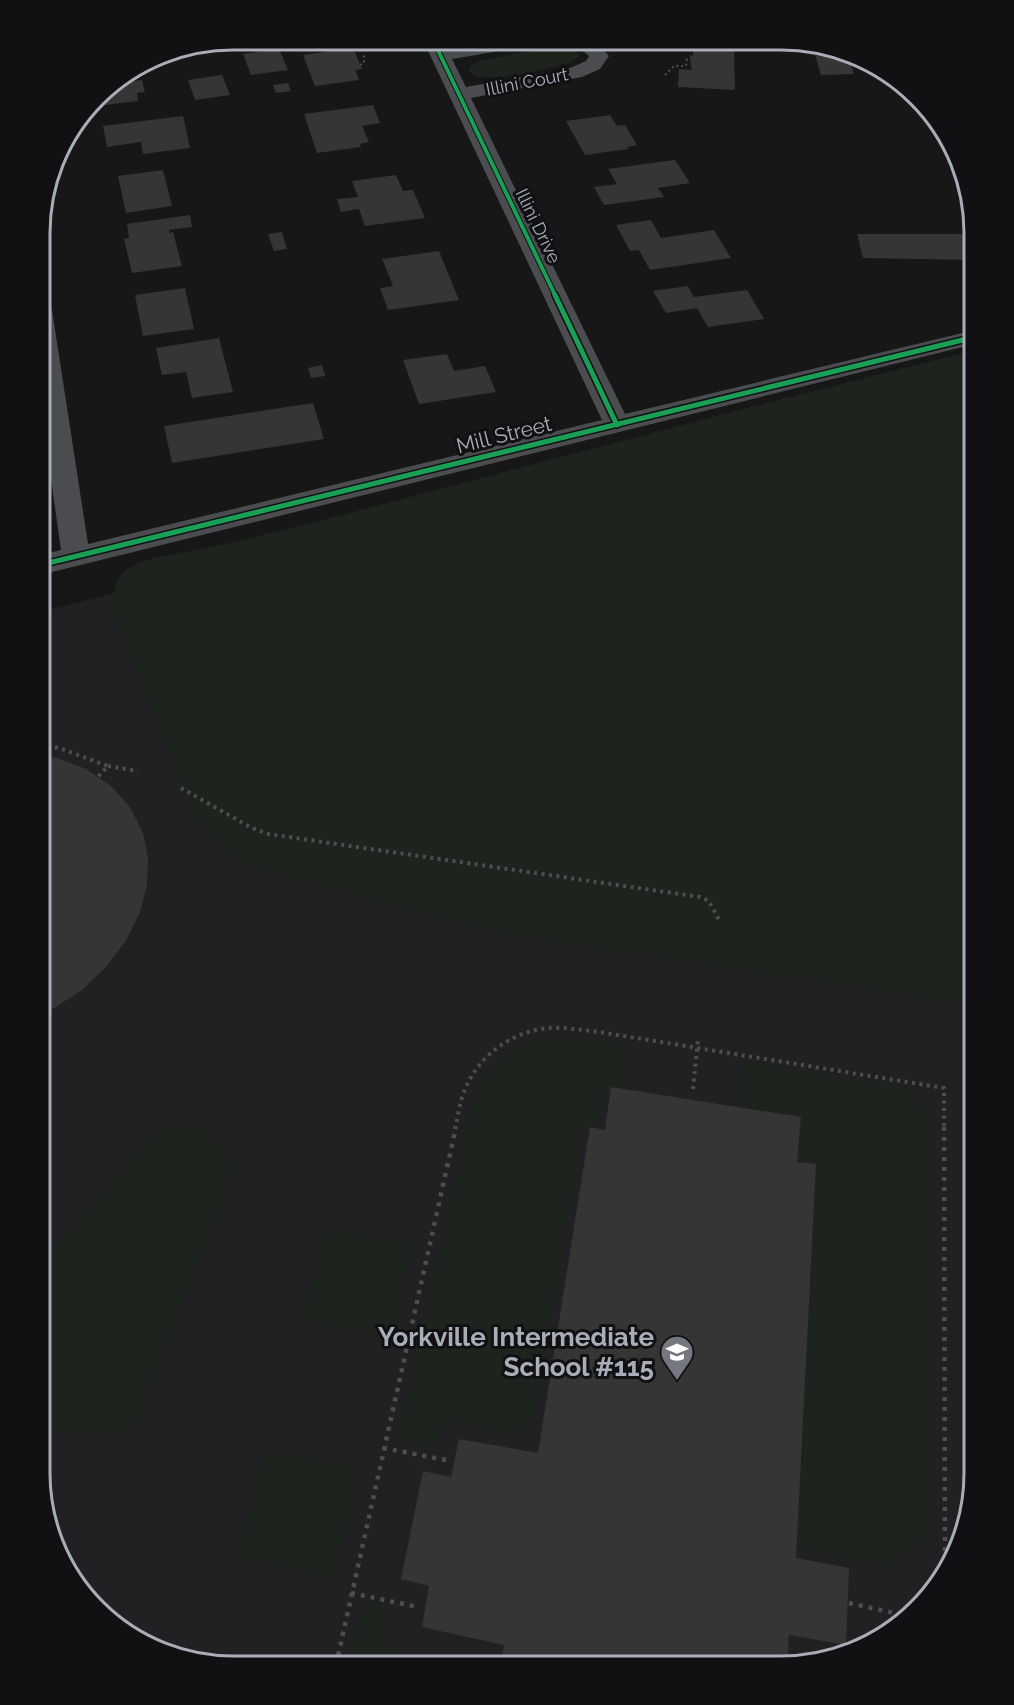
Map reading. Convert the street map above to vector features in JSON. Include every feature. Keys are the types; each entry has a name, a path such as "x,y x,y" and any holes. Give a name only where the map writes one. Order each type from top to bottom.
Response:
{"street":[{"name":"Illini Drive","path":"438,50 617,425"},
{"name":"Illini Court","path":"459,94 575,74 593,65 599,56 594,50"},
{"name":"Mill Street","path":"50,563 964,340"},
{"path":"50,379 76,557"}],"path":[{"path":"360,65 364,63 364,53"},
{"path":"665,75 674,66 686,66 687,59 690,59"},
{"path":"50,747 108,766 138,771"},
{"path":"98,777 108,766"},
{"path":"181,788 250,827 268,834 700,897 709,902 719,920"},
{"path":"338,1656 463,1094 472,1074 485,1057 521,1036 543,1029 561,1028 697,1048 944,1088 945,1555"},
{"path":"693,1089 698,1040"},
{"path":"383,1449 446,1460"},
{"path":"351,1593 418,1607"},
{"path":"849,1603 899,1613"}],"shaded area":[{"path":"536,50 575,50 580,56 570,63 501,77 476,76 469,71 471,65 480,61"},
{"path":"964,353 964,1002 530,938 462,923 253,867 225,851 196,818 112,611 114,592 125,571 140,563 160,557 310,523"},
{"path":"964,377 964,1484 955,1531 946,1553 927,1584 893,1618 852,1642 817,1652 782,1656 232,1656 209,1654 162,1642 121,1618 87,1584 63,1543 53,1508 50,1484 50,609"},
{"path":"550,1037 568,1037 630,1046 623,1088 605,1085 598,1127 583,1125 531,1434 520,1432 517,1425 501,1432 456,1420 442,1425 436,1448 398,1439 476,1091 491,1070 507,1055 526,1045"},
{"path":"743,1062 909,1088 909,1099 920,1100 921,1110 933,1113 928,1543 913,1540 913,1556 897,1554 896,1567 796,1548 816,1164 797,1162 801,1117 739,1107"},
{"path":"197,1123 236,1164 133,1431 50,1432 50,1255 157,1131"},
{"path":"326,1230 412,1244 393,1335 303,1320"},
{"path":"265,1451 359,1468 335,1576 237,1558"},
{"path":"364,1601 384,1604 388,1641 400,1656 352,1656"}],"building":[{"path":"279,50 288,70 251,75 243,54"},
{"path":"354,50 362,69 355,70 359,80 315,86 303,55"},
{"path":"693,50 734,50 735,90 678,87 679,69 692,70 690,55 693,56"},
{"path":"815,55 829,56 850,62 854,74 821,75"},
{"path":"222,75 230,95 195,100 188,80"},
{"path":"132,79 133,81 142,80 145,92 137,93 138,101 102,105"},
{"path":"288,83 291,91 276,93 273,85"},
{"path":"373,105 380,123 362,126 369,142 360,144 361,147 317,153 304,114"},
{"path":"610,115 617,126 625,125 637,145 627,147 628,149 585,155 566,121"},
{"path":"183,116 190,148 143,154 141,142 107,147 103,126"},
{"path":"675,160 690,183 658,188 664,197 604,205 594,187 617,184 608,169"},
{"path":"163,170 172,206 126,213 118,176"},
{"path":"396,175 403,191 413,190 425,218 365,226 359,209 341,212 337,199 358,197 352,181"},
{"path":"190,215 192,227 169,230 169,233 173,232 182,266 132,273 124,239 129,238 127,224"},
{"path":"651,220 661,238 714,230 731,258 650,270 639,250 630,251 616,225"},
{"path":"282,232 287,249 274,251 268,234"},
{"path":"857,234 964,234 964,260 863,258"},
{"path":"439,251 459,300 388,310 380,288 393,286 382,259"},
{"path":"688,286 694,297 747,290 764,319 708,327 697,308 666,313 653,291"},
{"path":"185,288 194,329 143,336 135,295"},
{"path":"219,338 233,392 192,398 186,372 162,375 156,348"},
{"path":"447,354 454,371 485,366 496,392 419,404 403,360"},
{"path":"322,365 325,376 311,378 308,368"},
{"path":"313,403 324,439 172,463 164,426"},
{"path":"50,756 86,769 111,786 130,807 143,833 148,858 147,885 140,912 127,939 107,966 82,990 50,1011"},
{"name":"Yorkville Intermediate School #115","path":"611,1087 801,1117 797,1162 816,1164 796,1558 849,1568 846,1644 789,1635 788,1656 782,1656 502,1656 504,1645 422,1627 429,1586 401,1579 423,1471 451,1477 459,1439 538,1453 590,1127 605,1130"}],"cycle path":[{"path":"438,50 617,425"},
{"path":"50,563 964,340"}],"place":[{"name":"Yorkville Intermediate School #115","path":"677,1381"}]}
